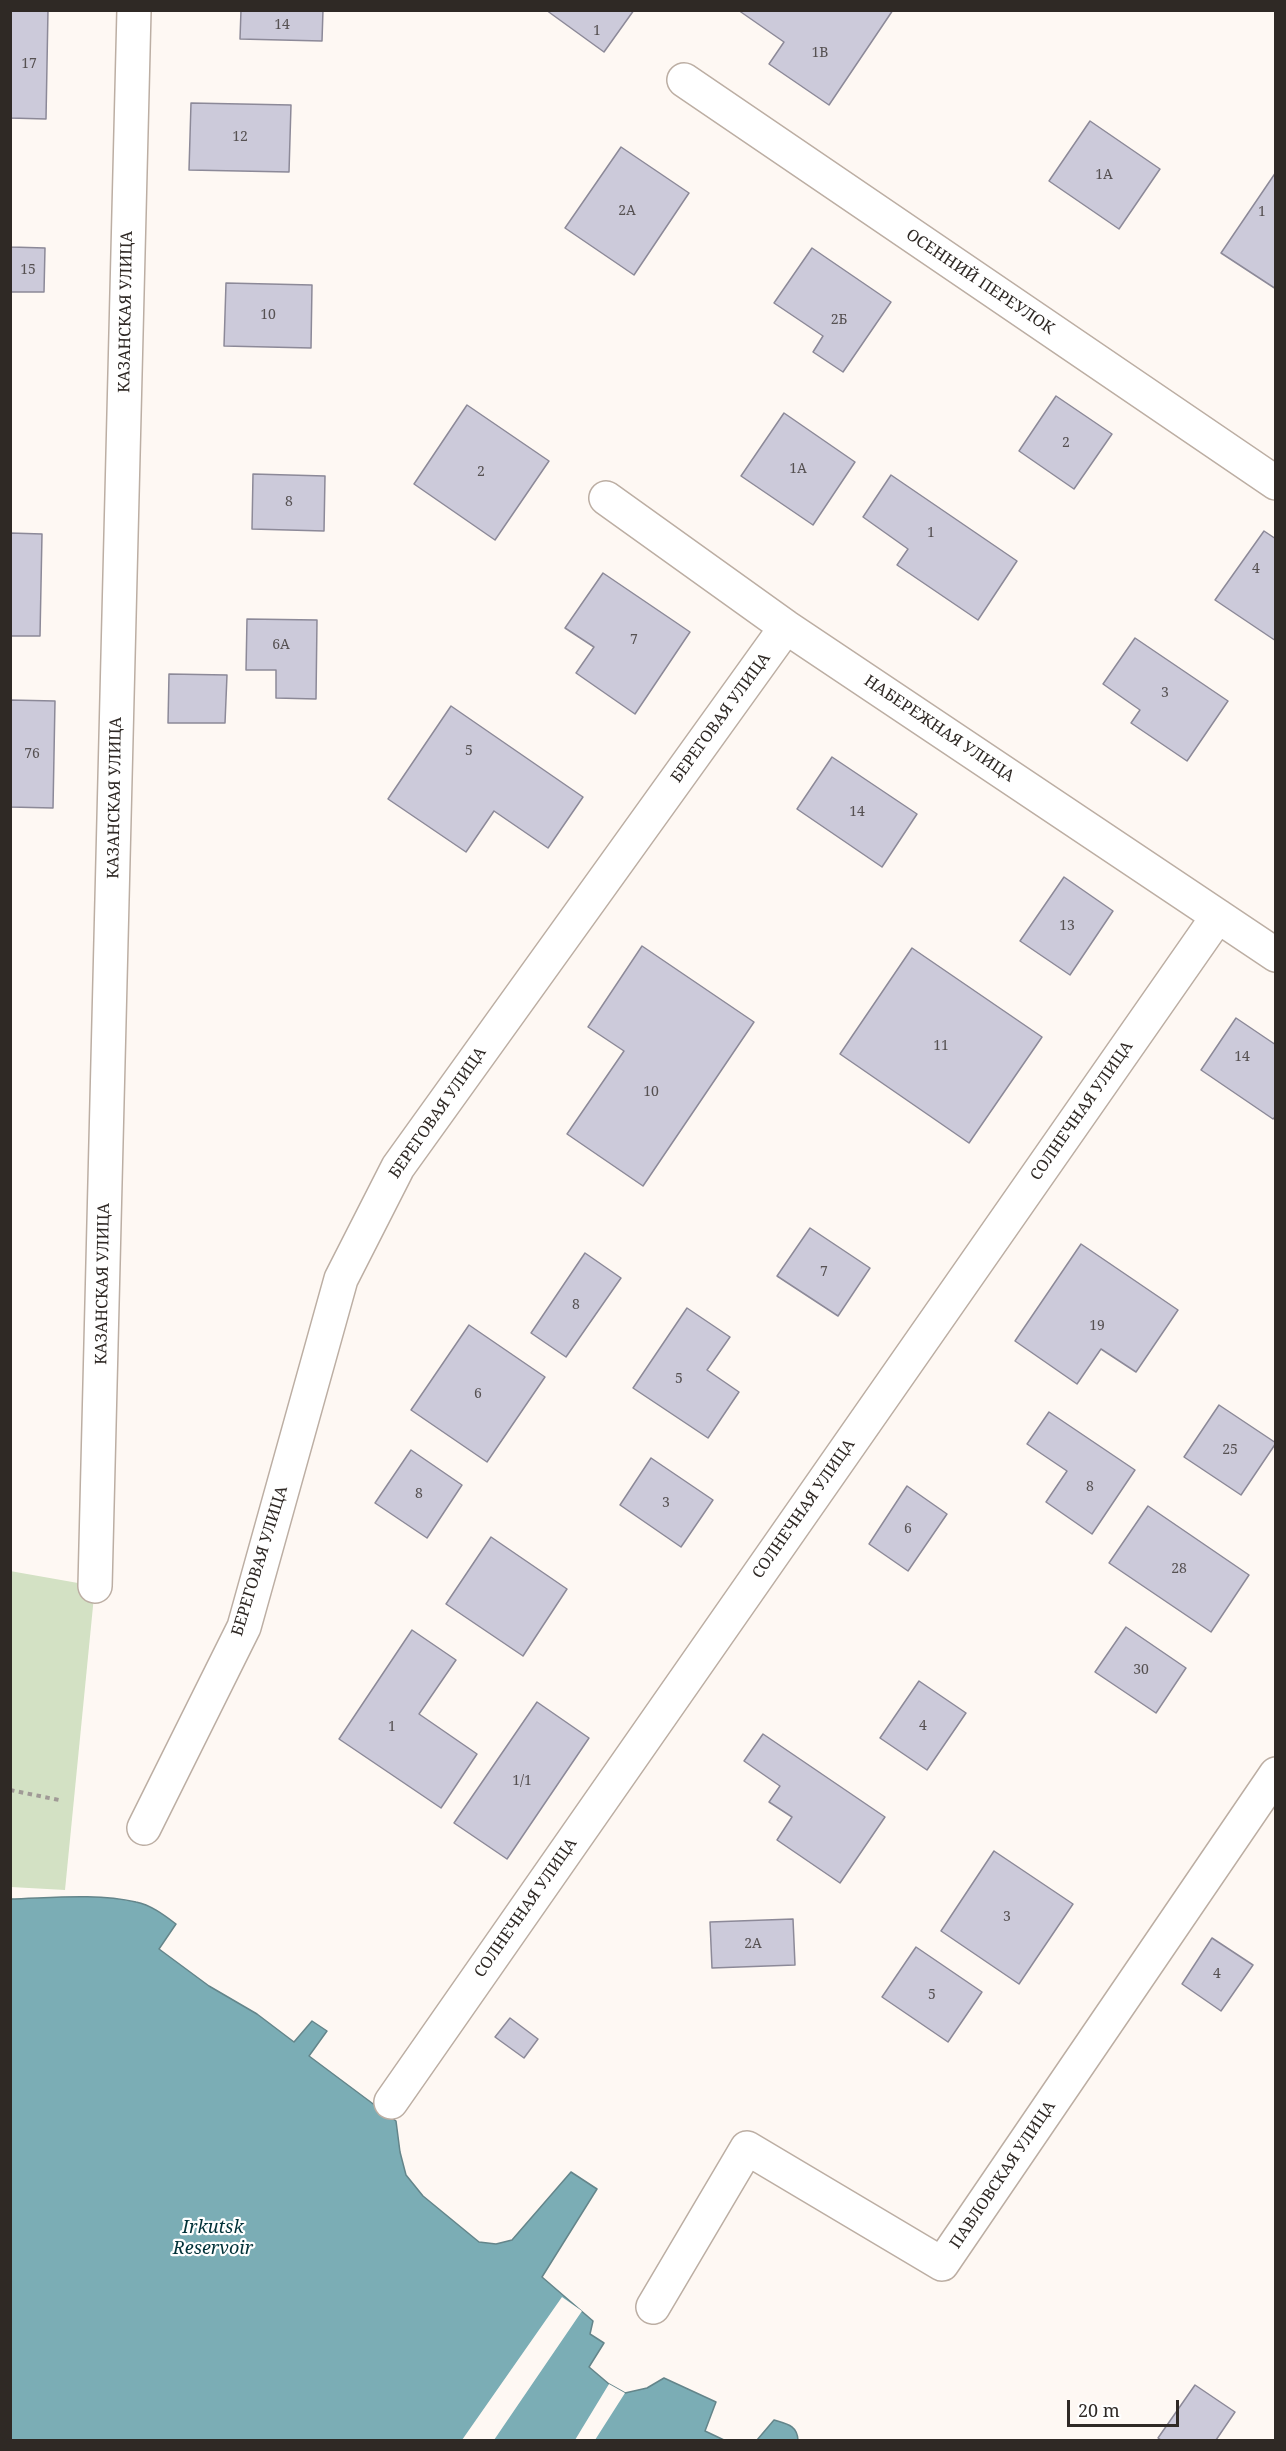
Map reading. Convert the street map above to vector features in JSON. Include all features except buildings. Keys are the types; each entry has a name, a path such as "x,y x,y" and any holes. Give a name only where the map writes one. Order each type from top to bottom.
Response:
{"street":[{"name":"КАЗАНСКАЯ УЛИЦА","path":"95,1586 134,10"},
{"name":"ОСЕННИЙ ПЕРЕУЛОК","path":"684,80 1275,483"},
{"name":"НАБЕРЕЖНАЯ УЛИЦА","path":"606,498 786,627 1275,954"},
{"name":"БЕРЕГОВАЯ УЛИЦА","path":"144,1828 244,1626 341,1279 398,1167 786,627"},
{"name":"СОЛНЕЧНАЯ УЛИЦА","path":"391,2102 1218,916"},
{"name":"ПАВЛОВСКАЯ УЛИЦА","path":"653,2307 747,2148 942,2264 1275,1774"}],"path":[{"path":"10,1790 59,1800"}],"green space":[{"path":"10,1571 95,1586 65,1890 11,1887"}],"water":[{"name":"Irkutsk Reservoir","path":"89,1897 121,1899 147,1905 176,1924 159,1949 209,1986 257,2014 294,2042 312,2021 327,2031 309,2056 396,2121 406,2175 423,2196 479,2242 496,2244 512,2240 571,2172 597,2189 542,2277 593,2321 590,2334 604,2343 589,2367 609,2384 625,2393 647,2388 664,2378 716,2402 705,2431 724,2440 11,2440 10,1899"},
{"path":"774,2420 793,2428 798,2440 757,2440"}],"pier":[{"path":"562,2297 582,2311 494,2440 462,2440"},
{"path":"609,2384 625,2393 595,2440 575,2440"}]}
